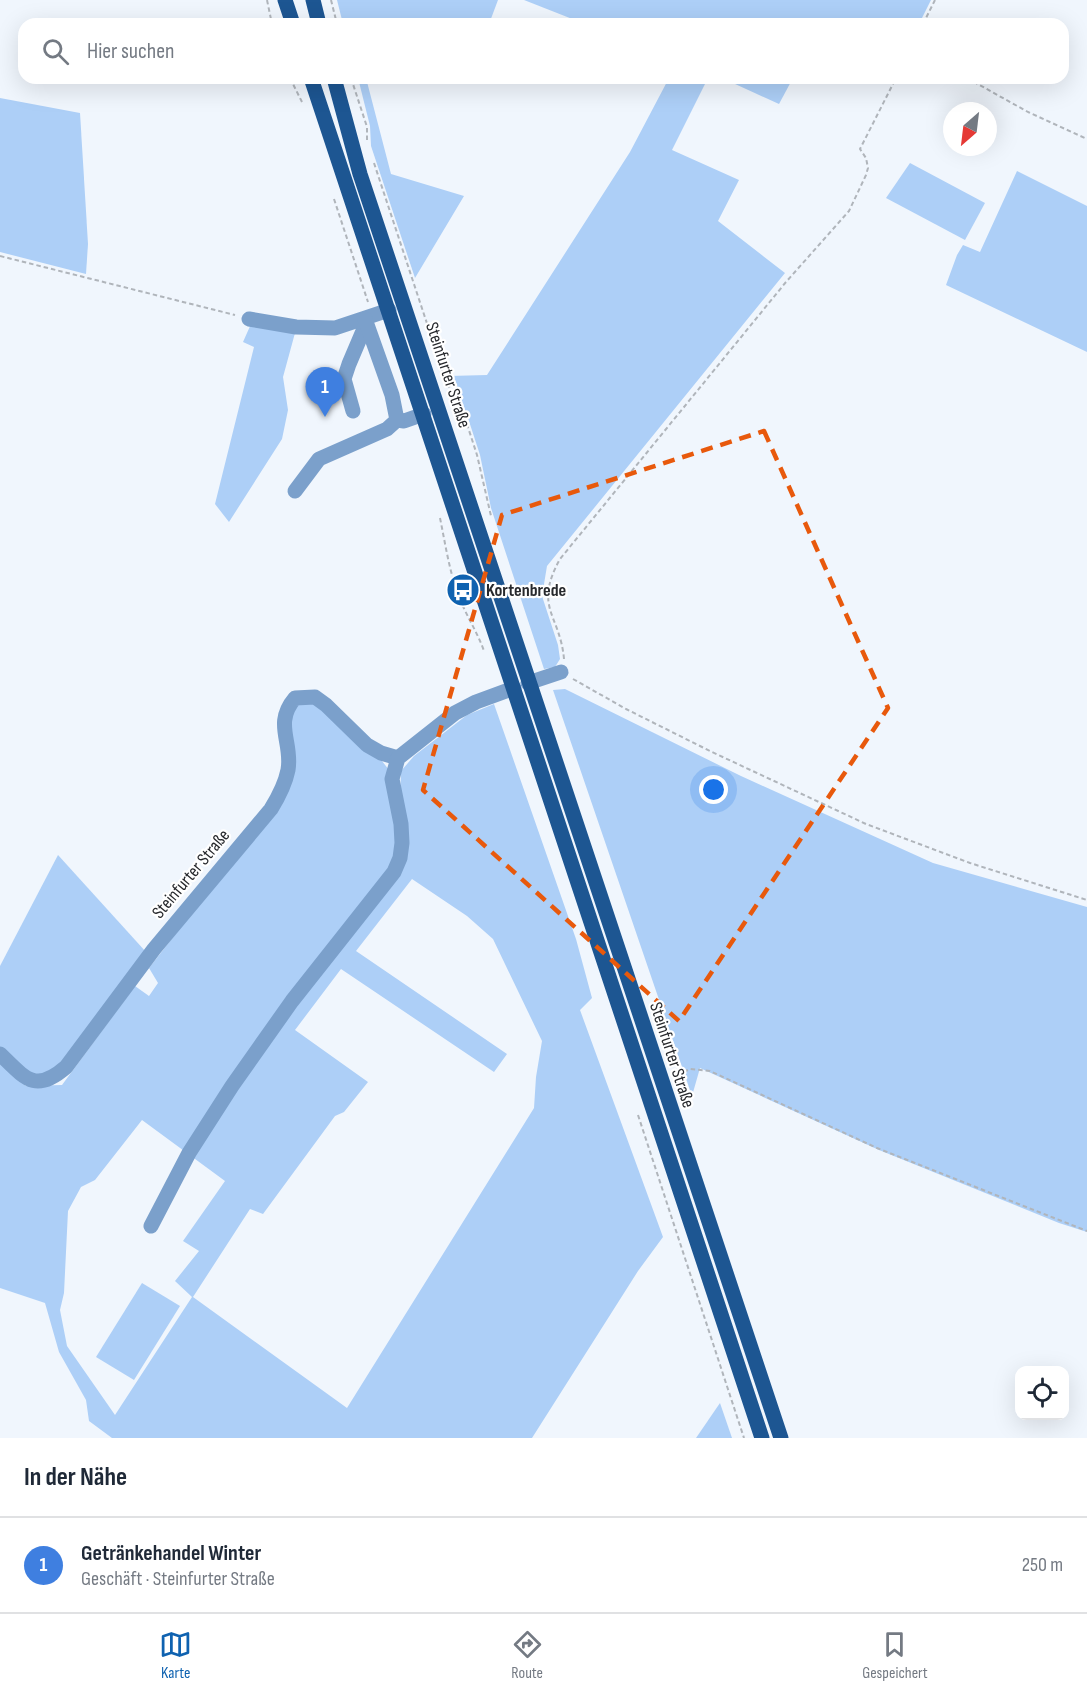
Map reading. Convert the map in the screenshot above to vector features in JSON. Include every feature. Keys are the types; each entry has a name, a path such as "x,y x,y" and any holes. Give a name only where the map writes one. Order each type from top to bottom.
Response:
{"main road":[{"path":"285,0 291,18"},
{"path":"313,0 318,18"},
{"name":"Steinfurter Straße","path":"313,84 424,414 521,686 781,1438"},
{"name":"Steinfurter Straße","path":"336,84 360,174 521,686 762,1438"}],"lane":[{"path":"249,319 296,327 335,328 368,320 389,310"},
{"path":"353,411 344,379 368,320"},
{"path":"368,320 398,420"},
{"path":"295,490 319,459 387,429 398,420 404,421 424,414"},
{"path":"151,1227 189,1153 232,1086 292,1001 394,872 400,858 402,843 401,824 392,779 398,758 455,713 476,702 561,672"},
{"name":"Steinfurter Straße","path":"0,1054 21,1074 41,1083 53,1079 66,1067 154,949 282,793 288,768 285,715 295,698 315,697 367,746 398,758"}],"path":[{"path":"267,0 272,18"},
{"path":"331,0 336,18"},
{"path":"926,18 935,0"},
{"path":"293,84 302,102"},
{"path":"353,84 367,127 368,145"},
{"path":"893,84 860,149 866,158 868,168 849,211 786,282 560,559 551,575 547,594 564,657 561,672 626,709 690,741 866,824 970,863 1087,900"},
{"path":"978,84 1028,112 1087,139"},
{"path":"373,162 446,381 468,425 492,518"},
{"path":"332,192 368,320"},
{"path":"0,256 249,319"},
{"path":"440,517 449,567 462,604 479,635 485,654"},
{"path":"676,1075 690,1069 710,1071 877,1148 1087,1231"},
{"path":"638,1116 744,1438"}],"highlighted area":[{"path":"764,431 888,708 679,1021 423,790 502,515"}],"shaded area":[{"path":"337,0 498,0 491,18 342,18"},
{"path":"524,0 931,0 922,18 570,18"},
{"path":"360,84 368,84 391,174 464,196 415,278 371,146 370,126"},
{"path":"666,84 705,84 672,150 739,180 718,221 785,273 547,566 542,596 558,645 560,659 555,667 544,669 491,508 480,455 467,415 449,376 487,375 630,152"},
{"path":"735,84 790,84 779,104"},
{"path":"0,98 80,113 88,244 86,274 0,252"},
{"path":"910,163 985,203 965,240 886,198"},
{"path":"1017,171 1087,206 1087,352 946,285 963,245 980,252"},
{"path":"251,324 295,333 283,377 288,410 282,439 229,522 215,504 254,347 243,342"},
{"path":"565,689 741,776 933,863 1087,907 1087,1232 1059,1223 879,1150 700,1068 692,1096 553,690"},
{"path":"313,701 382,761 389,770 400,802 401,771 414,756 467,715 494,704 576,939 592,998 580,1010 663,1237 638,1271 532,1438 112,1438 89,1421 86,1400 59,1352 45,1303 0,1288 0,1062 26,1086 62,1085 135,986 149,996 158,983 149,968 285,794 287,716 297,702","holes":["412,879 467,916 493,939 542,1041 534,1108 347,1408 193,1297 250,1209 263,1214 335,1116 344,1112 368,1082 295,1030 341,969 494,1072 507,1054 356,951","142,1120 225,1181 183,1241 199,1251 175,1281 192,1297 115,1415 67,1346 60,1310 64,1293 68,1211 81,1187 95,1180"]},
{"path":"58,855 146,952 51,1075 25,1073 0,1050 0,966"},
{"path":"142,1283 180,1306 134,1380 96,1357"},
{"path":"720,1403 732,1438 696,1438"}],"place":[{"name":"Getränkehandel Winter","path":"325,417"},
{"name":"Kortenbrede","path":"463,590"}]}
